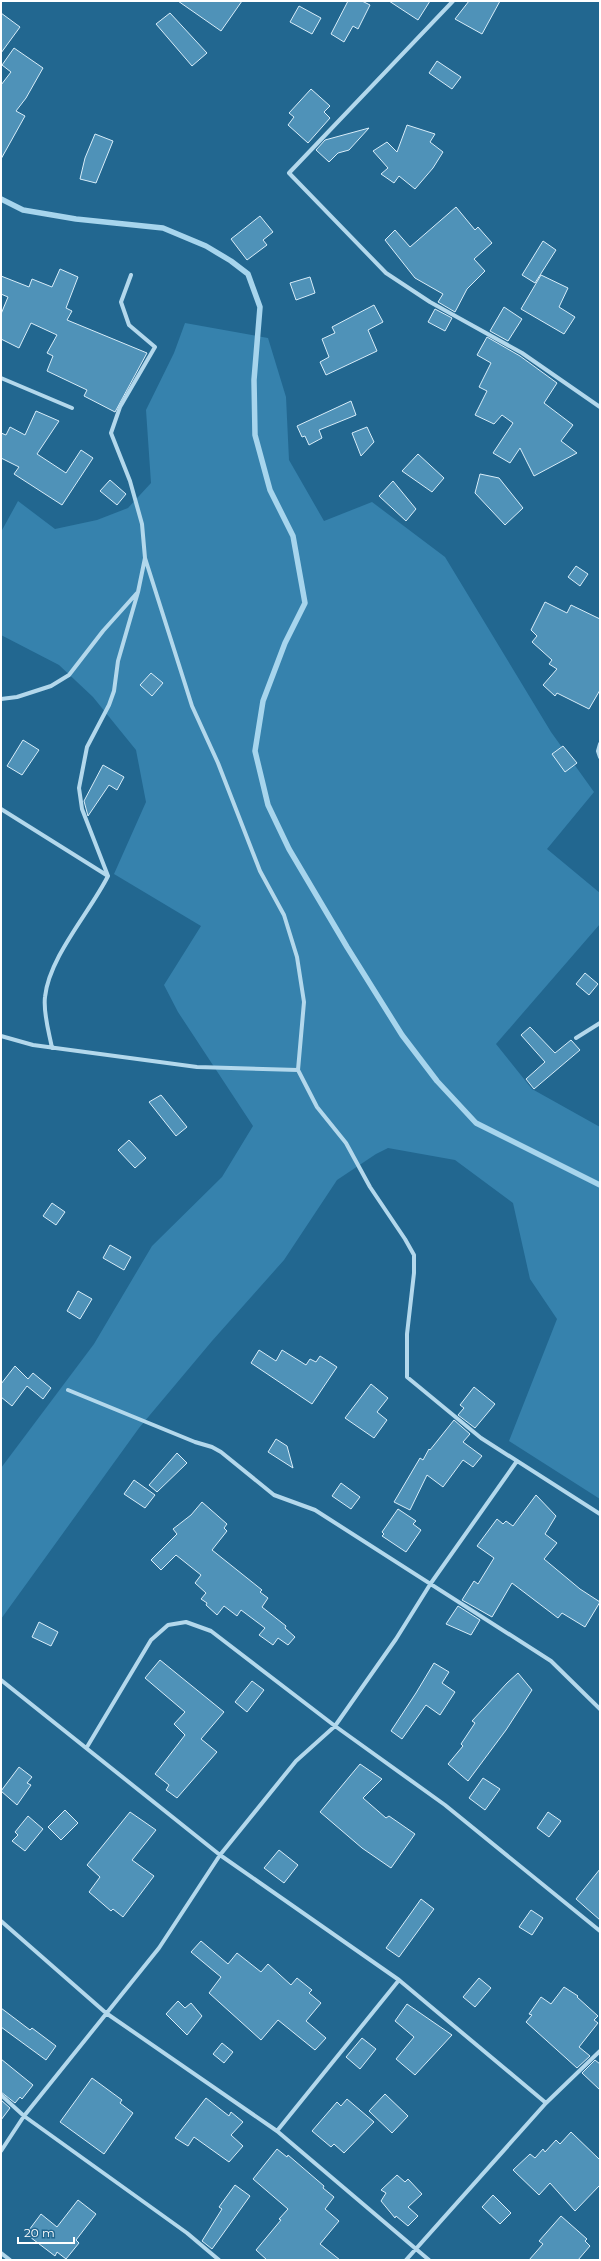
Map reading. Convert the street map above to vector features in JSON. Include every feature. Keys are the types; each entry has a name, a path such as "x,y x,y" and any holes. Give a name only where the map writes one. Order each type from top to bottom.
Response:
{"street":[{"path":"453,1 289,173 386,273 430,302 522,353 600,408"},
{"path":"131,275 121,302 129,325 155,347 120,407 111,433 134,495 142,524 145,558 192,706 218,763 260,872 284,915 297,957 304,1002 298,1070 317,1107 346,1143 370,1187 405,1239 414,1256 414,1273 407,1334 407,1377 456,1419 517,1461 600,1514"},
{"path":"1,378 72,408"},
{"path":"52,1048 44,998 49,974 98,897 108,876 82,809 79,788 87,747 109,705 114,691 118,661 138,592 145,558"},
{"path":"1,699 17,697 51,686 69,675 103,631 138,592"},
{"path":"600,744 598,751 600,757"},
{"path":"1,809 108,876"},
{"path":"576,1038 600,1023"},
{"path":"1,1036 52,1048 197,1067 298,1070"},
{"path":"68,1390 222,1452 274,1495 315,1510 551,1661 600,1709"},
{"path":"1,2151 24,2116 159,1948 220,1854 296,1761 335,1726 396,1639 431,1583 517,1461"},
{"path":"87,1747 151,1640 168,1625 186,1622 211,1631 335,1726 445,1805 600,1931"},
{"path":"1,1680 220,1854 399,1980 546,2103"},
{"path":"1,1921 106,2013 277,2131 417,2248 429,2260"},
{"path":"277,2131 399,1980"},
{"path":"406,2260 546,2103 600,2051"},
{"path":"1,2095 24,2116 187,2233 219,2260"},
{"path":"1,2253 10,2260"}],"shaded area":[{"path":"185,323 268,338 286,397 289,460 324,521 372,502 445,557 551,732 594,792 547,849 600,893 600,924 496,1044 532,1089 600,1127 600,1499 509,1441 557,1319 530,1279 513,1203 455,1160 388,1148 376,1154 337,1180 284,1260 212,1341 139,1428 1,1619 1,1468 94,1344 152,1246 222,1177 253,1126 178,1012 164,985 201,926 114,874 146,802 136,750 93,697 59,665 1,635 1,532 18,501 55,529 97,520 128,508 151,483 146,410 174,353"}],"building":[{"path":"178,1 242,1 221,31"},
{"path":"348,1 362,1 370,5 358,29 353,26 344,42 331,34"},
{"path":"389,1 430,1 418,20"},
{"path":"469,1 500,1 482,34 455,19"},
{"path":"299,6 321,18 312,34 290,22"},
{"path":"1,13 20,27 1,53"},
{"path":"170,13 207,53 192,66 156,24"},
{"path":"14,48 43,68 26,98 16,111 25,116 1,159 1,85 11,72 2,65"},
{"path":"437,61 461,77 452,89 429,73"},
{"path":"311,89 330,106 324,112 330,118 308,143 288,125 294,117 289,113"},
{"path":"407,125 435,134 430,142 443,152 433,168 415,189 399,176 394,183 381,174 388,168 373,151 387,142 397,152"},
{"path":"369,128 349,150 338,153 329,162 316,150 325,140"},
{"path":"95,134 113,141 96,183 80,179 85,158"},
{"path":"456,207 475,230 478,227 492,243 474,259 485,271 467,289 455,312 438,302 443,294 415,278 385,240 395,230 410,247"},
{"path":"260,216 273,232 263,240 267,245 247,260 231,239"},
{"path":"543,241 556,250 535,283 522,275"},
{"path":"60,269 78,277 66,308 72,311 67,320 147,353 115,412 84,396 87,390 47,371 53,356 47,353 57,335 31,323 19,348 1,339 1,314 8,297 1,294 1,276 29,287 32,279 52,287"},
{"path":"541,275 568,288 559,307 575,317 564,334 521,309"},
{"path":"310,277 315,293 296,300 290,283"},
{"path":"374,305 383,322 368,330 377,351 326,375 320,362 329,357 322,339 335,333 332,327"},
{"path":"504,307 522,319 508,341 490,331"},
{"path":"435,309 452,318 445,331 428,322"},
{"path":"487,337 520,356 557,383 544,403 573,425 561,441 577,453 534,476 520,448 510,463 493,453 513,423 502,415 494,424 475,415 487,391 479,387 491,363 477,355"},
{"path":"351,401 356,415 319,430 322,438 309,445 305,436 302,437 297,426"},
{"path":"36,411 59,421 37,454 66,473 81,450 93,458 62,505 14,474 19,467 1,458 1,433 6,435 10,427 25,435"},
{"path":"367,427 374,442 361,456 352,433"},
{"path":"418,454 444,478 432,492 402,471"},
{"path":"480,474 499,478 523,508 505,525 475,493"},
{"path":"110,480 126,494 117,505 100,491"},
{"path":"393,481 416,509 406,521 379,496"},
{"path":"576,566 588,574 580,586 568,577"},
{"path":"545,602 567,613 571,605 600,619 600,690 589,709 557,693 555,696 543,685 557,669 549,664 552,660 532,642 537,636 531,630"},
{"path":"151,673 163,683 152,696 140,685"},
{"path":"23,740 39,750 22,775 7,766"},
{"path":"563,746 577,763 565,772 552,754"},
{"path":"103,765 124,777 117,790 109,785 88,816 84,801"},
{"path":"585,973 598,984 589,995 576,984"},
{"path":"530,1027 555,1053 571,1040 580,1050 534,1089 526,1079 545,1062 521,1035"},
{"path":"161,1095 187,1127 176,1136 149,1102"},
{"path":"129,1140 146,1158 135,1168 118,1150"},
{"path":"52,1203 65,1212 56,1225 43,1216"},
{"path":"110,1245 131,1257 124,1270 103,1258"},
{"path":"78,1291 92,1299 80,1319 67,1311"},
{"path":"259,1350 276,1361 282,1350 306,1365 310,1359 316,1362 320,1356 337,1367 312,1404 251,1363"},
{"path":"15,1366 28,1379 33,1373 51,1388 43,1399 27,1386 12,1406 1,1397 1,1384"},
{"path":"371,1384 388,1398 377,1412 387,1420 374,1438 345,1418"},
{"path":"474,1387 495,1404 475,1428 458,1415 464,1408 460,1405"},
{"path":"454,1420 470,1434 463,1442 482,1456 473,1467 463,1460 443,1487 427,1475 410,1510 394,1502 420,1458 423,1460 429,1449 430,1450"},
{"path":"276,1439 287,1446 293,1468 268,1452"},
{"path":"177,1453 187,1463 157,1492 149,1485"},
{"path":"134,1480 155,1495 145,1508 124,1494"},
{"path":"341,1483 360,1497 351,1509 332,1496"},
{"path":"536,1495 556,1516 545,1534 557,1543 544,1559 580,1589 600,1602 585,1627 562,1613 558,1618 512,1583 492,1617 462,1600 474,1581 478,1584 494,1558 477,1546 497,1519 503,1524 506,1521 513,1526"},
{"path":"202,1502 227,1524 224,1528 227,1531 212,1550 262,1590 260,1592 268,1598 262,1607 286,1626 285,1628 295,1637 288,1645 278,1638 273,1645 259,1635 265,1628 241,1610 237,1616 224,1606 217,1615 206,1605 207,1603 201,1599 206,1593 195,1583 201,1575 176,1555 161,1570 151,1560 177,1534 173,1529 191,1515"},
{"path":"398,1509 416,1521 413,1524 421,1530 406,1552 382,1536 384,1534 382,1532"},
{"path":"458,1606 480,1620 471,1635 446,1624"},
{"path":"39,1622 58,1632 51,1646 32,1637"},
{"path":"160,1660 224,1712 201,1739 217,1752 177,1798 166,1790 169,1785 155,1774 185,1735 174,1724 185,1712 145,1678"},
{"path":"434,1663 449,1672 442,1683 455,1692 440,1715 426,1705 402,1739 391,1731"},
{"path":"518,1673 532,1690 506,1730 468,1781 448,1764 463,1746 461,1744 475,1723 472,1721"},
{"path":"252,1681 264,1690 247,1712 235,1702"},
{"path":"360,1764 382,1779 363,1798 386,1818 389,1816 415,1834 391,1868 362,1848 320,1812"},
{"path":"19,1767 32,1777 27,1783 31,1785 17,1805 1,1791"},
{"path":"483,1778 500,1789 485,1810 469,1798"},
{"path":"65,1810 78,1823 61,1840 48,1827"},
{"path":"130,1812 156,1830 132,1860 154,1876 123,1917 113,1909 111,1911 89,1892 100,1877 87,1865"},
{"path":"548,1812 561,1821 549,1837 537,1828"},
{"path":"28,1816 43,1829 25,1851 12,1841 18,1835 15,1832"},
{"path":"279,1850 298,1865 284,1883 264,1868"},
{"path":"600,1869 600,1920 576,1899"},
{"path":"421,1899 434,1909 399,1957 386,1948"},
{"path":"531,1910 543,1918 532,1935 519,1927"},
{"path":"201,1941 228,1964 237,1953 261,1972 268,1964 291,1985 297,1978 312,1990 309,1993 321,2003 306,2021 326,2038 315,2050 278,2020 261,2040 209,1993 221,1977 191,1952"},
{"path":"479,1978 491,1988 475,2007 463,1997"},
{"path":"564,1987 578,1996 577,1997 598,2016 594,2020 598,2023 579,2047 590,2056 577,2068 526,2022 532,2015 529,2014 541,1997 551,2004"},
{"path":"178,2001 185,2008 191,2003 202,2016 187,2035 166,2014"},
{"path":"407,2004 452,2035 415,2075 396,2059 414,2037 395,2021"},
{"path":"1,2008 30,2030 32,2028 56,2046 46,2060 1,2027"},
{"path":"362,2038 376,2049 360,2069 346,2057"},
{"path":"222,2043 233,2052 224,2063 213,2054"},
{"path":"1,2059 33,2085 22,2099 20,2097 15,2103 1,2092"},
{"path":"595,2060 600,2064 600,2090 582,2073"},
{"path":"92,2078 122,2100 120,2103 133,2113 104,2154 60,2122"},
{"path":"385,2094 408,2116 392,2133 369,2111"},
{"path":"206,2098 229,2116 231,2112 243,2122 231,2135 243,2146 229,2162 194,2137 188,2146 175,2138"},
{"path":"347,2099 374,2122 344,2153 334,2144 331,2147 312,2131 337,2102 341,2106"},
{"path":"1,2100 10,2108 1,2120"},
{"path":"571,2132 600,2160 600,2185 575,2211 550,2183 539,2195 513,2170 530,2154 535,2158 543,2149 545,2152 556,2140 560,2144"},
{"path":"277,2149 287,2157 288,2155 324,2186 323,2188 334,2197 325,2209 339,2221 320,2244 340,2260 267,2260 256,2250 281,2220 279,2219 288,2209 253,2179"},
{"path":"397,2175 405,2182 408,2179 422,2194 408,2207 418,2216 408,2226 396,2216 395,2218 381,2201 386,2193 381,2190"},
{"path":"235,2185 250,2196 212,2249 202,2241 222,2209 219,2207"},
{"path":"493,2195 511,2213 500,2224 482,2207"},
{"path":"78,2200 96,2214 76,2240 79,2243 66,2259 57,2252 55,2256 26,2234 41,2214 57,2227"},
{"path":"561,2216 587,2239 585,2241 590,2246 578,2260 529,2260 543,2244 539,2241"}],"waterway":[{"path":"1,199 23,210 76,219 163,228 206,246 231,261 248,274 260,307 254,380 255,435 270,490 293,536 305,603 285,643 263,701 255,751 268,805 289,849 347,947 402,1035 437,1081 476,1123 600,1185"}]}
